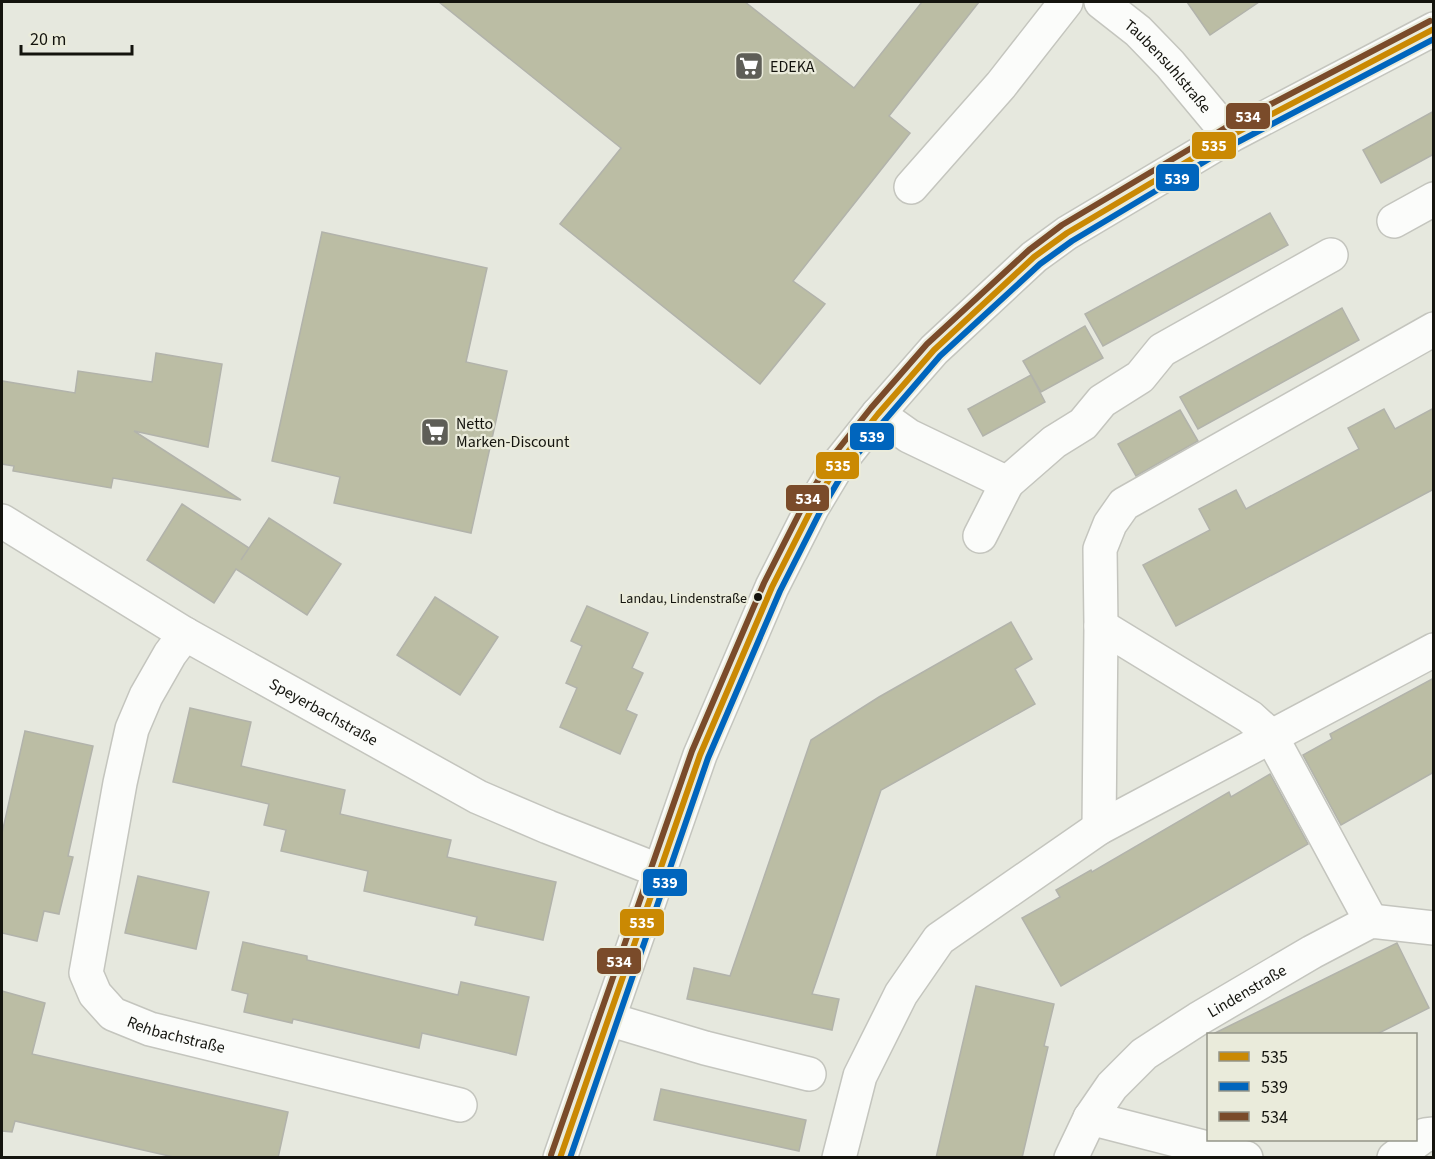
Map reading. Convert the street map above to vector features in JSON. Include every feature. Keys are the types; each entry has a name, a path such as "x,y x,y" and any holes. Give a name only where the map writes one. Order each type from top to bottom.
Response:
{"street":[{"path":"911,187 1001,85 1066,2"},
{"name":"Taubensuhlstraße","path":"1101,2 1141,16 1170,64 1230,136"},
{"path":"560,1158 700,755 772,587 812,508 839,463 934,350 1034,257 1066,233 1230,136 1434,29"},
{"path":"1394,221 1434,199"},
{"path":"980,536 1007,483 1054,442 1083,424 1102,401 1140,377 1162,350 1331,255"},
{"path":"1099,828 1100,549 1110,524 1124,504 1434,329"},
{"path":"878,414 909,436 1007,483"},
{"name":"Speyerbachstraße","path":"2,521 185,634 478,797 660,871"},
{"path":"1101,626 1250,717 1271,736 1371,921 1434,928"},
{"name":"Rehbachstraße","path":"185,634 170,654 146,696 132,729 86,973 95,994 113,1014 150,1029 460,1105"},
{"path":"839,1158 860,1076 901,994 939,939 1099,828 1434,650"},
{"name":"Lindenstraße","path":"1071,1158 1090,1118 1112,1086 1144,1054 1197,1018 1371,921"},
{"path":"608,1019 705,1048 809,1074"},
{"path":"1090,1118 1246,1158"},
{"path":"1417,1140 1425,1135 1434,1134"},
{"path":"1394,1158 1416,1141"}],"building":[{"path":"439,2 745,2 854,88 922,2 979,2 889,116 910,133 793,281 825,304 760,384 560,224 621,148"},
{"path":"1187,2 1259,2 1210,35"},
{"path":"1434,111 1434,154 1381,183 1363,150"},
{"path":"1270,213 1288,245 1103,346 1085,314"},
{"path":"322,232 487,268 466,362 507,371 471,533 334,503 340,477 272,461"},
{"path":"1342,308 1359,340 1198,429 1180,397"},
{"path":"1085,326 1103,358 1041,392 1023,361"},
{"path":"156,353 222,364 208,447 134,431 241,500 113,478 111,488 13,471 14,466 2,464 2,381 75,393 78,371 152,382"},
{"path":"1031,375 1045,402 983,436 968,409"},
{"path":"1434,408 1434,489 1176,626 1143,565 1210,530 1199,509 1236,490 1246,509 1359,449 1348,428 1384,409 1395,429"},
{"path":"1180,410 1198,441 1136,476 1118,444"},
{"path":"182,504 249,548 269,518 341,564 307,615 236,569 214,603 147,560"},
{"path":"435,597 498,637 460,695 397,655"},
{"path":"587,606 648,633 632,668 643,673 626,710 637,715 620,754 560,727 577,688 566,683 582,646 571,641"},
{"path":"1011,622 1032,659 1015,669 1035,704 881,790 812,994 839,999 832,1030 687,999 694,968 730,976 811,740 879,697"},
{"path":"1434,678 1434,772 1341,825 1303,755 1332,739 1330,734"},
{"path":"190,708 251,722 241,766 345,790 340,814 451,840 447,857 556,882 543,940 475,925 477,917 364,891 368,871 281,851 286,830 264,825 269,804 173,782"},
{"path":"25,731 93,746 68,856 73,857 59,914 44,911 37,941 2,933 2,833"},
{"path":"1270,774 1308,844 1061,986 1022,918 1060,897 1056,890 1091,870 1092,872 1229,792 1231,797"},
{"path":"138,876 209,892 196,949 125,933"},
{"path":"243,942 307,956 307,960 458,995 461,982 529,997 516,1055 422,1033 419,1048 293,1019 292,1023 244,1012 248,994 232,990"},
{"path":"1397,943 1429,1008 1379,1033 1215,1033"},
{"path":"976,986 1054,1004 1044,1046 1048,1047 1022,1158 936,1158"},
{"path":"2,991 45,1003 32,1054 288,1112 278,1158 178,1158 15,1121 12,1132 2,1131"},
{"path":"661,1089 806,1120 799,1151 654,1120"}],"transit line":[{"name":"534","path":"551,1155 692,751 764,583 804,504 832,457 927,344 1029,250 1062,225 1225,128 1430,21"},
{"name":"535","path":"560,1158 700,755 772,587 812,508 839,463 934,350 1034,257 1067,233 1230,136 1434,29"},
{"name":"539","path":"570,1158 708,758 780,591 820,512 846,468 940,356 1040,264 1072,241 1234,144 1434,39"}],"place":[{"name":"EDEKA","path":"749,66"},
{"name":"Netto Marken-Discount","path":"435,432"},
{"name":"Landau, Lindenstraße","path":"758,597"}]}
